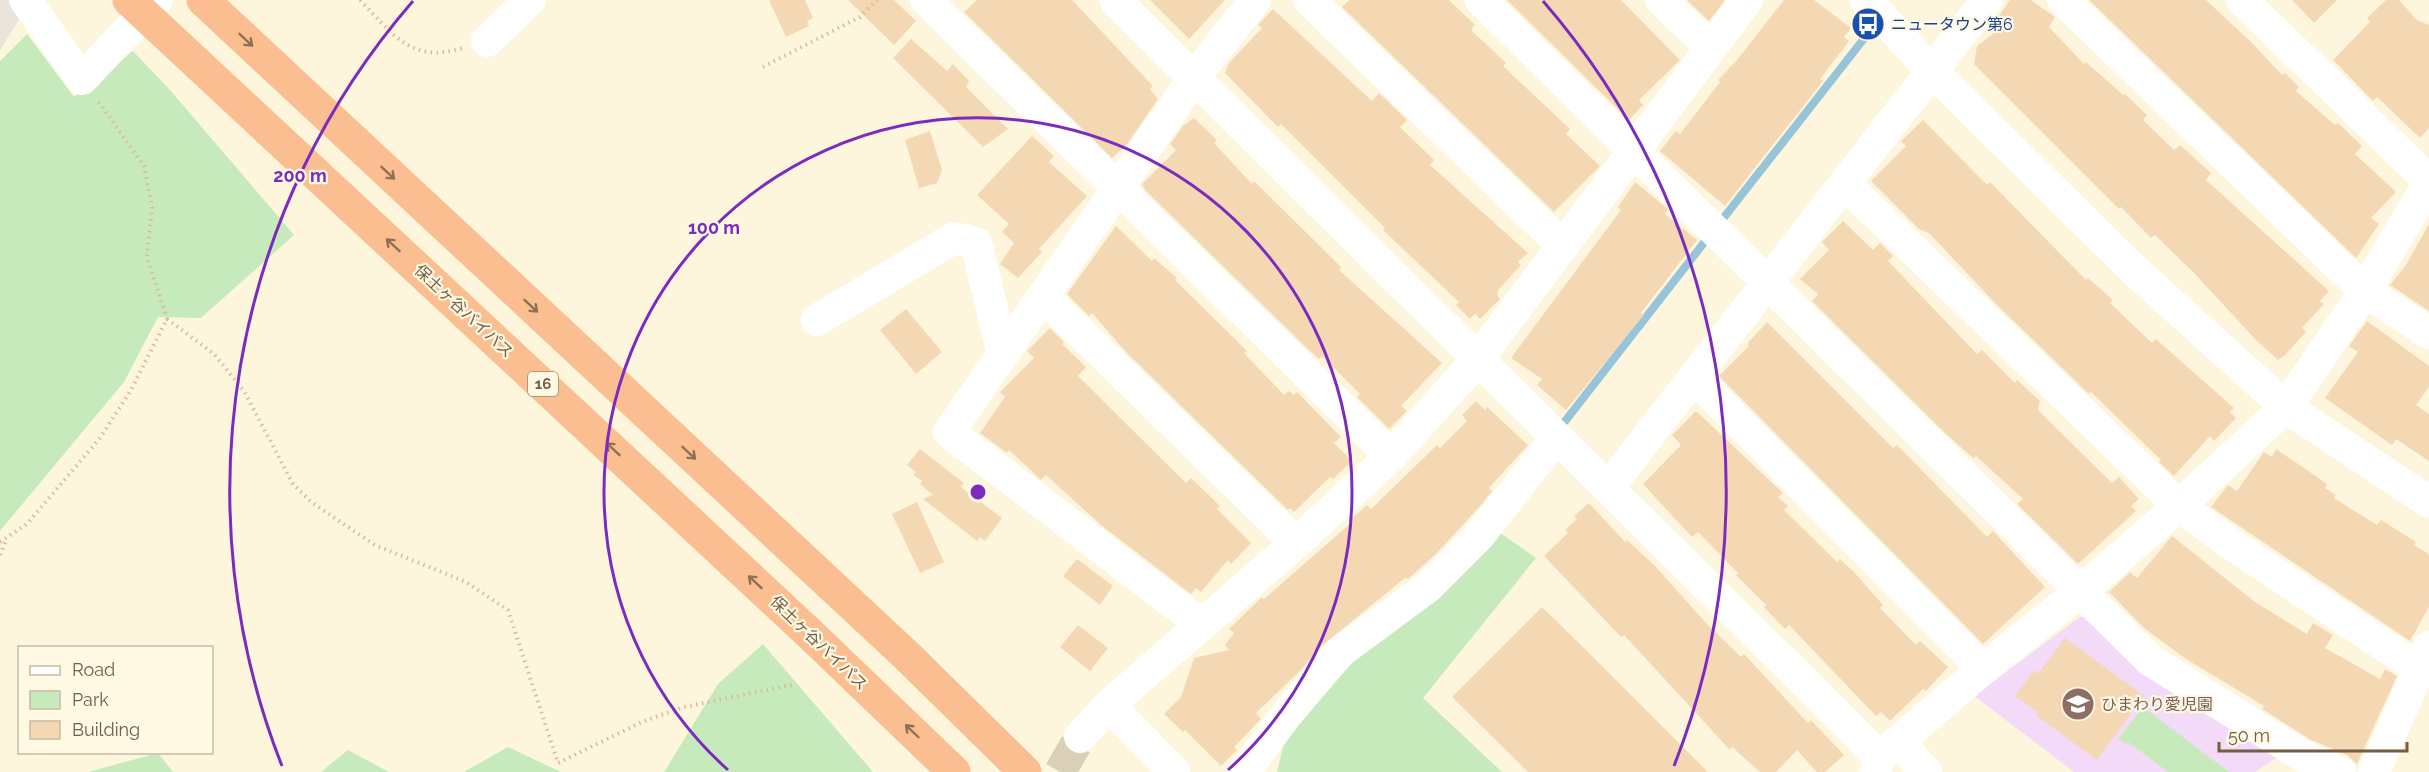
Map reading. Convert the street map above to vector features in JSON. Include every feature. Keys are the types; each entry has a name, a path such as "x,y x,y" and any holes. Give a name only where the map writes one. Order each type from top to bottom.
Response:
{"highway":[{"name":"保土ヶ谷バイパス","path":"129,0 800,624 954,772"},
{"path":"203,0 897,647 1025,772"}],"street":[{"path":"26,0 90,70 157,0"},
{"path":"487,41 530,0"},
{"path":"926,0 1391,456"},
{"path":"1115,0 1608,488 1884,757 1926,772"},
{"path":"1201,624 949,432 1194,78 1255,0"},
{"path":"1309,0 1563,246"},
{"path":"1481,0 2150,660 2302,756 2340,772"},
{"path":"1661,0 1711,48"},
{"path":"1080,737 1109,705 1296,543 1391,456 1478,359 1747,0"},
{"path":"1608,488 1987,0"},
{"path":"2064,0 2365,291 2429,333"},
{"path":"1884,757 1983,669 2081,591 2180,506 2286,406 2365,291 2429,182 2242,0"},
{"path":"1881,6 1932,71 2133,269 2286,406 2429,502"},
{"path":"1845,184 2180,506 2233,545 2425,659 2374,772"},
{"path":"817,320 954,238 976,243 1003,354"},
{"path":"1043,296 1296,543"},
{"path":"1695,377 1983,669"},
{"path":"1244,772 1287,714 1340,652 1428,586 1478,537 1557,437"},
{"path":"1109,705 1174,772"}],"path":[{"path":"360,0 403,45 422,53 452,52 487,41"},
{"path":"763,67 860,17 877,0"},
{"path":"90,70 144,166 153,208 147,257 167,319 214,354 244,391 292,484 311,502 375,545 466,582 508,610 558,762 644,722 684,707 796,684"},
{"path":"0,555 6,541 27,524 100,438 131,390 167,319"},
{"path":"0,542 6,541"}],"shaded area":[{"path":"0,0 11,0 21,16 0,50"},
{"path":"2080,617 2088,617 2282,754 2255,772 2074,772 1974,696"}],"green space":[{"path":"27,34 74,97 133,51 170,90 294,235 201,318 158,317 124,382 0,531 0,61"},
{"path":"1496,530 1536,558 1423,698 1502,772 1277,772 1288,727 1348,655"},
{"path":"763,644 873,772 664,772 718,684"},
{"path":"2143,707 2229,772 2168,772 2128,742 2126,744 2118,739"},
{"path":"508,747 561,772 464,772"},
{"path":"348,750 389,772 321,772"},
{"path":"159,754 173,772 88,772"}],"building":[{"path":"769,0 805,0 813,18 807,21 809,26 786,37"},
{"path":"848,0 894,0 916,21 894,45"},
{"path":"977,0 1072,0 1153,86 1150,89 1158,99 1127,144 1112,158 964,12"},
{"path":"1150,0 1225,0 1189,39"},
{"path":"1349,0 1449,0 1475,25 1471,30 1506,63 1503,66 1570,129 1566,134 1600,166 1554,212 1342,7"},
{"path":"1507,0 1621,0 1680,60 1639,100 1643,105 1629,120"},
{"path":"1687,0 1725,0 1709,21"},
{"path":"1784,0 1814,0 1851,28 1844,37 1849,41 1820,79 1823,81 1725,206 1660,151 1676,131 1680,134 1720,82 1718,80 1737,60"},
{"path":"2010,0 2031,0 2055,17 2049,27 2084,64 2086,62 2147,115 2143,120 2174,150 2180,145 2211,173 2206,180 2329,291 2320,301 2324,304 2302,328 2306,332 2284,356 2278,360 2257,341 2194,273 2155,235 2151,238 2121,207 2119,209 1974,64 1977,46 2007,23 1998,17"},
{"path":"2089,0 2206,0 2282,75 2285,73 2299,87 2296,91 2335,125 2338,123 2362,146 2355,154 2396,192 2371,218 2379,224 2356,258"},
{"path":"2292,0 2337,0 2314,23"},
{"path":"2386,0 2399,0 2417,20 2429,25 2429,128 2420,138 2377,97 2373,101 2333,60 2370,22 2367,18"},
{"path":"1273,9 1372,101 1379,93 1407,120 1400,127 1434,160 1430,165 1528,253 1518,262 1521,265 1498,290 1497,295 1500,299 1480,319 1475,314 1470,319 1456,305 1459,302 1383,230 1385,228 1281,124 1278,127 1225,73 1229,63 1262,28 1258,25"},
{"path":"911,39 947,71 953,64 969,81 966,87 1008,129 983,147 893,58"},
{"path":"1194,118 1217,140 1214,143 1252,184 1254,181 1342,268 1339,270 1442,363 1401,406 1407,411 1389,429 1357,397 1360,394 1322,356 1319,359 1308,349 1146,191 1142,184 1176,150 1170,144 1184,125"},
{"path":"1923,120 1987,185 1990,182 2086,280 2088,278 2113,300 2110,303 2152,343 2156,339 2234,408 2230,412 2236,418 2214,441 2210,436 2174,476 2159,462 2161,460 2091,392 2089,394 1996,304 1930,234 1919,229 1871,181 1906,146 1901,141"},
{"path":"930,131 942,170 937,183 919,188 905,140"},
{"path":"1032,136 1054,156 1049,162 1087,196 1039,249 1042,252 1018,278 1000,264 1014,243 1002,232 1009,224 977,195"},
{"path":"1635,182 1668,209 1665,214 1697,240 1641,313 1644,315 1566,410 1537,385 1542,379 1511,358 1621,210 1618,207"},
{"path":"1843,221 1873,250 1880,243 1893,256 1888,261 1977,354 1982,350 2015,383 2017,380 2040,401 2038,410 2112,483 2119,477 2139,499 2131,506 2136,511 2078,564 2017,504 2023,499 1976,456 1973,458 1944,432 1812,301 1818,294 1800,279 1829,250 1822,242"},
{"path":"2429,224 2429,311 2390,285 2406,265"},
{"path":"1116,226 1152,261 1154,258 1177,278 1175,280 1247,351 1244,353 1284,395 1289,391 1294,395 1297,392 1341,437 1334,443 1352,461 1333,479 1330,477 1294,512 1290,508 1288,510 1126,352 1092,313 1089,316 1067,294"},
{"path":"906,309 942,352 916,374 880,330"},
{"path":"2367,321 2429,366 2429,387 2416,405 2429,414 2429,461 2396,439 2392,445 2325,398 2358,352 2349,346"},
{"path":"1767,322 1893,448 1897,445 1987,537 1993,531 2045,587 1983,644 1719,376 1749,346 1747,344"},
{"path":"1050,328 1064,342 1062,344 1086,367 1078,376 1186,483 1191,478 1220,506 1217,509 1251,543 1231,564 1228,560 1201,592 1196,588 1191,594 1101,525 1046,475 1041,480 1009,450 1007,453 980,433 1005,397 1000,392 1034,358 1027,351"},
{"path":"1476,401 1485,410 1487,407 1528,445 1489,488 1492,491 1481,505 1438,552 1408,579 1405,578 1313,653 1301,670 1256,713 1261,719 1234,747 1237,750 1221,766 1185,730 1183,732 1164,714 1181,697 1194,658 1229,650 1225,645 1234,633 1229,629 1262,597 1264,599 1351,523 1349,521 1367,505 1371,509 1437,445 1440,448 1467,421 1462,415"},
{"path":"1696,411 1783,493 1778,497 1788,506 1784,510 1837,562 1840,559 1855,573 1883,605 1880,608 1916,645 1920,641 1948,667 1926,691 1923,689 1890,721 1881,712 1876,716 1789,625 1785,629 1764,607 1766,605 1736,575 1738,573 1698,532 1692,537 1643,484 1681,445 1672,435"},
{"path":"920,449 964,483 961,487 1002,518 985,541 980,537 977,541 923,499 933,495 920,484 922,481 913,475 916,472 907,465"},
{"path":"2276,449 2327,484 2325,488 2336,495 2334,498 2377,525 2381,520 2416,542 2414,545 2429,554 2429,607 2410,641 2211,507 2228,485 2237,491 2264,452 2272,457"},
{"path":"917,502 944,562 920,573 892,514"},
{"path":"1589,503 1625,542 1627,540 1655,566 1706,623 1741,657 1744,654 1808,723 1811,720 1844,755 1825,772 1817,772 1797,750 1776,772 1760,772 1732,747 1730,750 1624,635 1621,637 1544,556 1568,533 1565,530 1577,519 1574,516"},
{"path":"2172,536 2255,602 2307,634 2313,623 2333,635 2325,648 2380,679 2385,669 2397,676 2357,764 2347,755 2311,740 2262,709 2264,706 2186,659 2144,628 2109,592 2130,572 2137,578"},
{"path":"1077,559 1113,586 1100,605 1063,576"},
{"path":"1542,607 1708,772 1528,772 1452,697"},
{"path":"1078,625 1108,648 1090,671 1060,647"},
{"path":"2065,638 2144,696 2097,760 2037,716 2039,713 2015,696 2034,670 2038,674"}],"waterway":[{"path":"1718,225 1877,22"},
{"path":"1559,429 1710,235"}],"tunnel":[{"path":"1060,772 1080,737"}],"place":[{"name":"ニュータウン第6","path":"1868,24"},
{"name":"ひまわり愛児園","path":"2078,704"}]}
